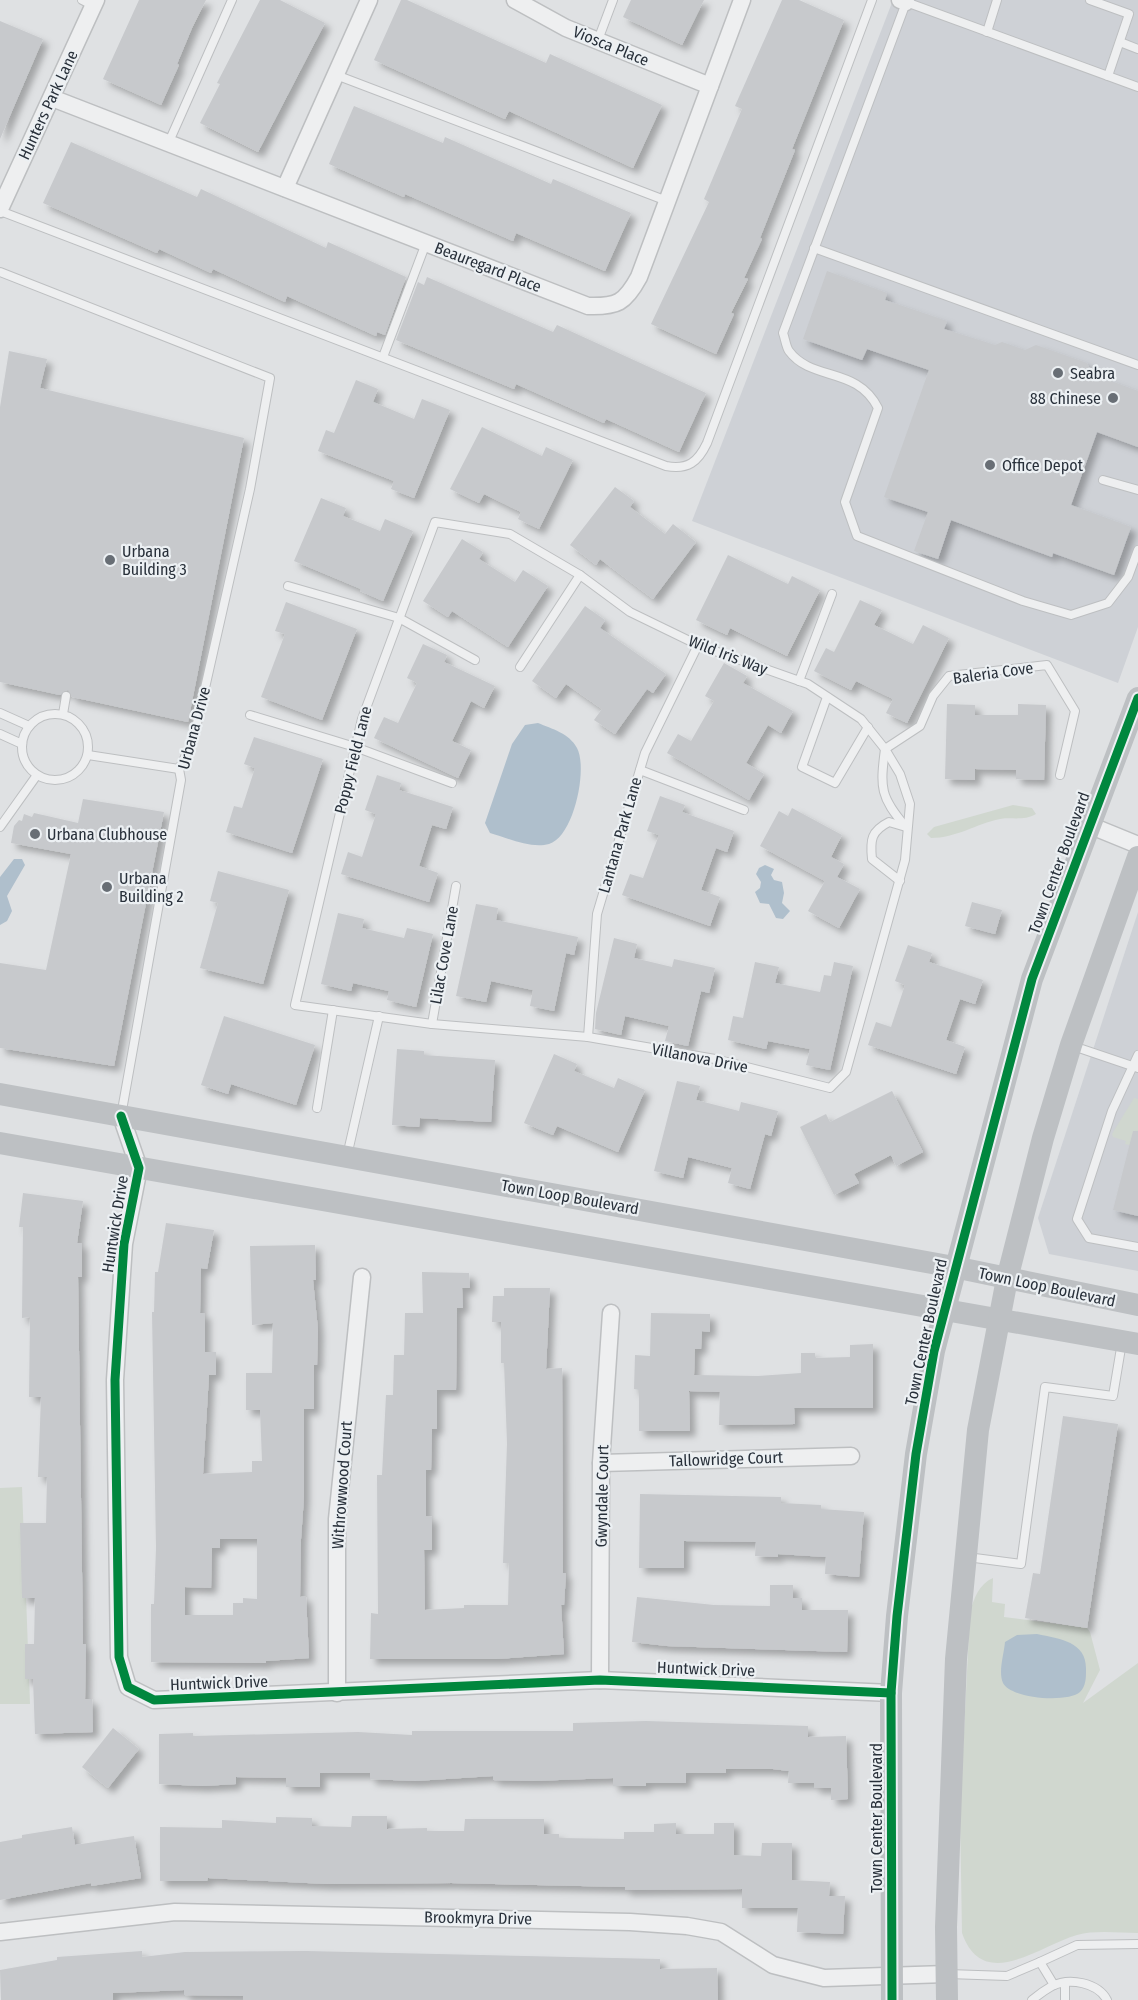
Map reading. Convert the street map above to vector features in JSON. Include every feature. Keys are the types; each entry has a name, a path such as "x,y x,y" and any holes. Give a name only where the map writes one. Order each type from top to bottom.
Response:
{"street":[{"path":"285,188 369,0"},
{"name":"Viosca Place","path":"515,0 566,28 710,86"},
{"name":"Beauregard Place","path":"52,98 588,306 608,307 622,301 631,292 742,0"},
{"name":"Hunters Park Lane","path":"0,210 52,98 91,2"},
{"name":"Town Center Boulevard","path":"892,2000 891,1693 897,1616 916,1454 954,1267 1032,979 1138,698"},
{"path":"1089,825 1138,845"},
{"path":"946,2000 956,1659 978,1430 1007,1279 1043,1138 1071,1045 1138,857"},
{"name":"Town Loop Boulevard","path":"0,1094 954,1267 1138,1305"},
{"name":"Huntwick Drive","path":"121,1116 139,1168 124,1244 115,1380 119,1657 128,1687 154,1700 600,1680 891,1693"},
{"path":"0,1143 944,1308 998,1321 1130,1342"},
{"name":"Withrowwood Court","path":"337,1693 337,1519 363,1277"},
{"name":"Gwyndale Court","path":"600,1680 601,1463 611,1313"},
{"name":"Tallowridge Court","path":"601,1463 851,1456"},
{"name":"Brookmyra Drive","path":"0,1932 175,1912 630,1922 687,1926 721,1932 773,1965 824,1978 946,1974"}],"lane":[{"path":"167,144 232,0"},
{"path":"598,40 613,0"},
{"path":"0,210 666,466 680,469 701,457 707,443 872,0"},
{"path":"987,32 998,0"},
{"path":"1090,0 1129,14 1108,76"},
{"path":"1138,87 904,1 783,333 789,351 811,368 849,380 870,393 878,408 845,502 857,536 1023,602 1071,615 1108,603 1128,578 1138,550"},
{"path":"1120,42 1138,49"},
{"path":"336,75 667,201"},
{"path":"383,357 426,243"},
{"path":"814,248 1138,365"},
{"name":"Urbana Drive","path":"0,272 270,378 250,489 193,741 179,769 181,780 121,1116"},
{"path":"1103,480 1138,490"},
{"name":"Wild Iris Way","path":"435,522 510,534 580,575 630,612 698,645 799,681 861,719 885,749 900,774 910,804 906,827"},
{"name":"Poppy Field Lane","path":"295,1005 362,719 435,522"},
{"path":"520,668 580,575"},
{"path":"288,586 399,618 475,660"},
{"path":"799,681 832,594"},
{"name":"Lantana Park Lane","path":"588,1037 597,914 645,753 698,645"},
{"name":"Baleria Cove","path":"885,749 920,726 933,696 949,676 1047,665 1075,711 1060,775"},
{"path":"63,714 66,696"},
{"path":"827,697 802,767 834,783 868,727"},
{"path":"0,713 29,726"},
{"path":"48,714 63,714 75,719 84,728 89,741 88,755 75,773 64,779 50,780 37,775 29,767 22,744 29,726 48,714"},
{"path":"250,715 355,747 453,783"},
{"path":"0,734 22,744"},
{"path":"885,749 881,779 888,806 906,827"},
{"path":"88,755 179,769"},
{"path":"640,770 744,810"},
{"path":"0,826 37,775"},
{"path":"900,880 872,859 870,840 878,828 889,822 906,827"},
{"name":"Villanova Drive","path":"295,1005 432,1023 588,1037 715,1059 830,1088 846,1071 900,880 906,827"},
{"name":"Lilac Cove Lane","path":"432,1023 456,886"},
{"path":"317,1108 333,1010"},
{"path":"347,1157 379,1016"},
{"path":"1071,1045 1136,1067"},
{"path":"1138,1055 1136,1067 1112,1111 1077,1219 1089,1238 1138,1247"},
{"path":"966,1557 1021,1564 1045,1388 1113,1396 1130,1342"},
{"path":"946,1974 1007,1976 1077,1945 1138,1944"},
{"path":"1040,1962 1054,1985"},
{"path":"1065,1983 1065,2000"},
{"path":"1032,2000 1054,1985 1065,1983 1092,1984 1103,1991 1107,2000"}],"shaded area":[{"path":"893,0 1138,0 1138,627 1118,683 692,521"},
{"path":"1013,805 1032,808 1036,814 1023,818 1000,819 940,837 931,838 927,834 934,827"},
{"path":"1138,912 1138,1271 1049,1254 1038,1218"},
{"path":"1134,1098 1138,1099 1138,1147 1125,1144 1126,1141 1113,1137 1112,1134"},
{"path":"22,1487 30,1704 0,1704 0,1488"},
{"path":"993,1578 992,1602 1005,1604 1004,1617 1087,1628 1090,1632 1100,1670 1083,1703 1138,1663 1138,1933 1084,1933 1013,1961 998,1963 983,1960 971,1951 962,1933 960,1813 970,1612 981,1588"}],"water":[{"path":"538,723 560,732 574,743 580,758 581,770 580,785 572,816 558,839 542,845 520,842 490,833 485,823 512,744 525,725"},
{"path":"14,859 22,859 25,865 7,896 12,911 7,921 0,925 0,877"},
{"path":"765,865 774,869 771,875 774,880 782,882 784,893 782,903 790,911 783,919 776,918 769,904 760,903 755,892 760,888 761,882 756,874 759,868"},
{"path":"1037,1634 1071,1643 1082,1653 1086,1676 1085,1685 1080,1692 1064,1697 1040,1698 1017,1693 1003,1683 1001,1668 1005,1642 1017,1635"}],"building":[{"path":"139,0 206,0 192,28 161,105 103,79"},
{"path":"260,0 280,0 325,23 258,152 200,123 220,84 217,83"},
{"path":"401,0 407,0 546,63 550,54 662,105 633,168 509,111 505,119 374,60"},
{"path":"631,0 704,0 682,45 623,17"},
{"path":"782,0 799,0 844,20 792,149 795,150 760,238 762,239 744,278 748,279 731,313 734,314 716,354 651,324 709,202 704,199 742,109 735,106"},
{"path":"0,21 43,39 0,139"},
{"path":"354,106 443,143 445,137 551,184 553,179 631,213 605,271 516,233 513,241 329,164"},
{"path":"71,142 197,197 201,189 326,248 328,242 406,277 385,335 377,332 376,336 287,296 285,302 213,269 211,273 159,249 157,253 43,203"},
{"name":"Office Depot","path":"827,271 887,293 885,300 947,321 944,329 995,345 1002,342 1025,350 1036,345 1087,363 1092,374 1138,391 1138,447 1097,432 1071,505 1131,527 1114,575 1053,553 1052,557 951,520 938,559 914,551 928,512 884,497 929,370 867,349 862,360 803,339"},
{"path":"427,277 553,332 557,325 706,393 679,452 606,419 604,423 516,384 514,389 396,340 418,282 424,285"},
{"name":"Urbana Building 3","path":"9,351 47,359 40,388 244,438 188,722 72,697 68,690 60,695 0,682 0,407"},
{"path":"356,380 378,389 373,402 414,419 422,399 450,410 414,498 391,489 394,481 318,451 326,430 334,433"},
{"path":"482,427 542,456 546,447 573,460 539,529 518,519 521,512 484,494 479,503 450,489"},
{"path":"615,487 634,501 630,507 665,534 673,524 696,542 653,599 600,559 596,565 570,545"},
{"path":"321,498 346,508 343,516 380,531 385,519 413,531 383,601 360,591 361,589 294,561"},
{"path":"462,539 483,552 479,559 515,582 523,570 548,586 508,647 452,611 448,617 423,601"},
{"path":"728,555 788,584 792,576 820,590 787,656 730,628 727,635 696,620"},
{"path":"860,600 882,610 874,625 913,644 923,625 949,638 907,723 886,713 893,699 856,681 851,690 814,671 826,648 834,652"},
{"path":"286,602 357,629 322,720 261,697 285,634 275,631"},
{"path":"585,606 605,620 600,628 666,674 653,693 647,689 615,734 594,720 602,709 566,684 556,698 532,681"},
{"path":"423,644 447,655 444,662 495,686 484,708 471,701 452,741 471,750 458,778 374,738 384,717 398,723 417,683 407,678"},
{"path":"724,663 747,676 743,683 793,711 781,733 768,725 746,763 764,774 749,800 667,753 678,734 691,741 714,701 705,696"},
{"path":"947,704 975,705 975,715 1018,715 1018,704 1046,705 1044,780 1016,779 1016,770 975,769 975,780 945,779"},
{"path":"254,737 323,759 292,853 226,832 234,806 242,808 255,768 244,764"},
{"path":"377,775 401,783 399,790 453,807 446,829 432,825 419,866 438,873 429,902 341,874 348,852 362,857 376,814 365,810"},
{"path":"660,796 685,805 682,812 734,831 727,852 716,848 701,890 720,897 710,926 622,895 630,874 643,878 659,835 647,831"},
{"name":"Urbana Building 2","path":"83,799 164,812 114,1066 0,1048 0,963 46,970 71,854 11,843 14,826 19,820 22,821 24,814 32,817 34,813 78,823"},
{"path":"792,808 842,835 831,857 844,864 837,877 860,889 839,928 808,911 825,881 760,846 779,811 788,816"},
{"path":"218,871 289,890 263,984 200,968 218,903 210,901"},
{"path":"972,902 1002,910 995,934 965,926"},
{"path":"476,904 498,908 496,920 578,937 574,955 566,953 554,1011 530,1006 533,990 491,981 486,1002 456,996"},
{"path":"338,913 364,919 362,928 404,938 407,928 433,934 416,1007 387,1000 389,991 353,983 351,991 321,984"},
{"path":"614,938 637,944 634,958 672,967 674,959 715,968 709,993 701,991 688,1046 665,1041 669,1026 625,1016 621,1035 595,1029 596,1013"},
{"path":"908,945 932,953 929,962 983,980 975,1004 960,999 946,1040 965,1047 956,1074 868,1045 876,1022 891,1027 905,985 895,981"},
{"path":"755,962 779,967 775,983 820,992 824,975 831,976 834,962 853,966 830,1070 806,1065 810,1049 768,1041 766,1049 728,1040 733,1016 743,1018"},
{"path":"224,1016 315,1045 296,1105 231,1084 228,1094 201,1085"},
{"path":"397,1049 424,1051 424,1055 495,1060 491,1122 420,1118 419,1127 392,1125"},
{"path":"554,1054 577,1064 574,1071 614,1088 618,1078 645,1090 618,1152 557,1126 553,1135 524,1123"},
{"path":"677,1081 700,1086 696,1100 739,1111 741,1102 778,1111 771,1136 765,1134 750,1189 728,1183 732,1168 688,1157 683,1178 654,1171"},
{"path":"892,1091 923,1152 896,1166 891,1155 854,1174 859,1183 834,1195 800,1127 826,1114 830,1122"},
{"path":"1133,1131 1138,1131 1138,1216 1113,1210"},
{"path":"23,1193 83,1201 77,1243 82,1243 82,1277 78,1277 83,1644 86,1644 85,1699 92,1699 93,1732 35,1734 33,1679 25,1679 25,1644 34,1644 35,1598 22,1598 20,1523 46,1523 47,1477 38,1477 41,1397 29,1397 30,1317 22,1318 23,1227 19,1227"},
{"path":"166,1223 214,1230 207,1269 201,1268 200,1313 205,1313 205,1352 216,1352 216,1375 209,1375 203,1474 252,1472 252,1461 262,1461 260,1410 246,1410 246,1373 272,1373 273,1323 252,1325 250,1246 315,1245 316,1280 313,1280 318,1330 317,1365 314,1365 314,1409 304,1409 304,1497 300,1597 306,1596 309,1658 266,1661 266,1663 151,1662 151,1604 154,1604 156,1548 152,1312 154,1312 155,1272 158,1272","holes":["220,1539 257,1539 257,1599 243,1598 243,1603 233,1603 233,1615 185,1615 185,1587 211,1588 212,1548 220,1548"]},
{"path":"422,1272 469,1273 470,1288 462,1288 463,1308 457,1308 456,1390 437,1390 437,1429 432,1429 431,1470 426,1470 426,1516 432,1517 432,1550 424,1550 425,1610 464,1608 464,1605 508,1605 509,1563 503,1563 507,1443 504,1363 501,1363 501,1322 492,1322 493,1296 504,1296 504,1288 550,1288 546,1369 562,1368 563,1573 566,1573 564,1605 561,1605 564,1654 497,1659 370,1659 371,1613 378,1614 377,1475 382,1475 386,1395 393,1395 394,1355 404,1355 405,1313 423,1313"},
{"path":"651,1313 710,1314 710,1332 702,1331 701,1349 695,1349 694,1375 758,1376 801,1373 801,1353 815,1353 815,1358 850,1357 850,1345 873,1344 873,1408 794,1408 795,1424 719,1425 720,1392 689,1391 690,1431 639,1431 639,1390 634,1389 635,1355 650,1356"},
{"path":"1063,1416 1118,1424 1087,1628 1025,1618 1033,1573 1040,1574"},
{"path":"640,1494 781,1497 781,1503 821,1505 821,1509 864,1512 859,1577 825,1574 826,1557 778,1554 778,1557 755,1556 756,1542 684,1541 684,1568 639,1568"},
{"path":"770,1585 793,1585 793,1598 802,1598 802,1610 848,1610 847,1652 667,1646 632,1642 637,1597 714,1605 770,1606"},
{"path":"646,1721 808,1726 808,1737 846,1736 848,1799 831,1800 831,1788 815,1788 814,1783 788,1783 789,1771 773,1769 726,1769 726,1773 686,1773 686,1783 646,1783 646,1786 613,1786 613,1778 532,1781 493,1780 493,1776 415,1781 370,1779 370,1773 320,1773 320,1787 286,1787 286,1778 236,1777 236,1784 203,1786 159,1784 159,1734 193,1733 193,1736 358,1732 412,1735 412,1731 573,1731 573,1723"},
{"path":"113,1728 139,1749 108,1788 82,1767"},
{"path":"352,1816 387,1816 387,1829 427,1828 427,1831 464,1831 465,1819 544,1819 544,1834 559,1834 559,1838 624,1839 624,1832 654,1832 654,1824 676,1823 676,1834 714,1834 714,1823 734,1823 734,1855 761,1856 762,1843 792,1843 792,1880 830,1882 829,1896 845,1896 843,1934 797,1932 798,1908 742,1908 742,1889 625,1890 625,1887 451,1883 327,1884 208,1878 207,1881 160,1881 160,1827 222,1828 222,1820 276,1823 276,1817 312,1818 312,1826 351,1827"},
{"path":"72,1827 75,1845 134,1836 141,1878 91,1886 91,1883 0,1900 0,1842 22,1838 22,1835"},
{"path":"142,1951 142,1957 185,1952 306,1951 660,1959 660,1969 717,1968 718,2000 243,2000 243,1996 184,1995 184,1990 113,1993 113,2000 1,2000 0,1970 57,1960 57,1957"}],"cycle path":[{"path":"892,2000 891,1693 897,1616 916,1454 934,1351 1032,979 1138,698"},
{"path":"121,1116 139,1168 124,1244 115,1380 119,1657 128,1687 154,1700 600,1680 891,1693"}],"place":[{"name":"Seabra","path":"1058,373"},
{"name":"88 Chinese","path":"1113,398"},
{"name":"Office Depot","path":"990,465"},
{"name":"Urbana Building 3","path":"110,560"},
{"name":"Urbana Clubhouse","path":"35,834"},
{"name":"Urbana Building 2","path":"107,887"}]}
